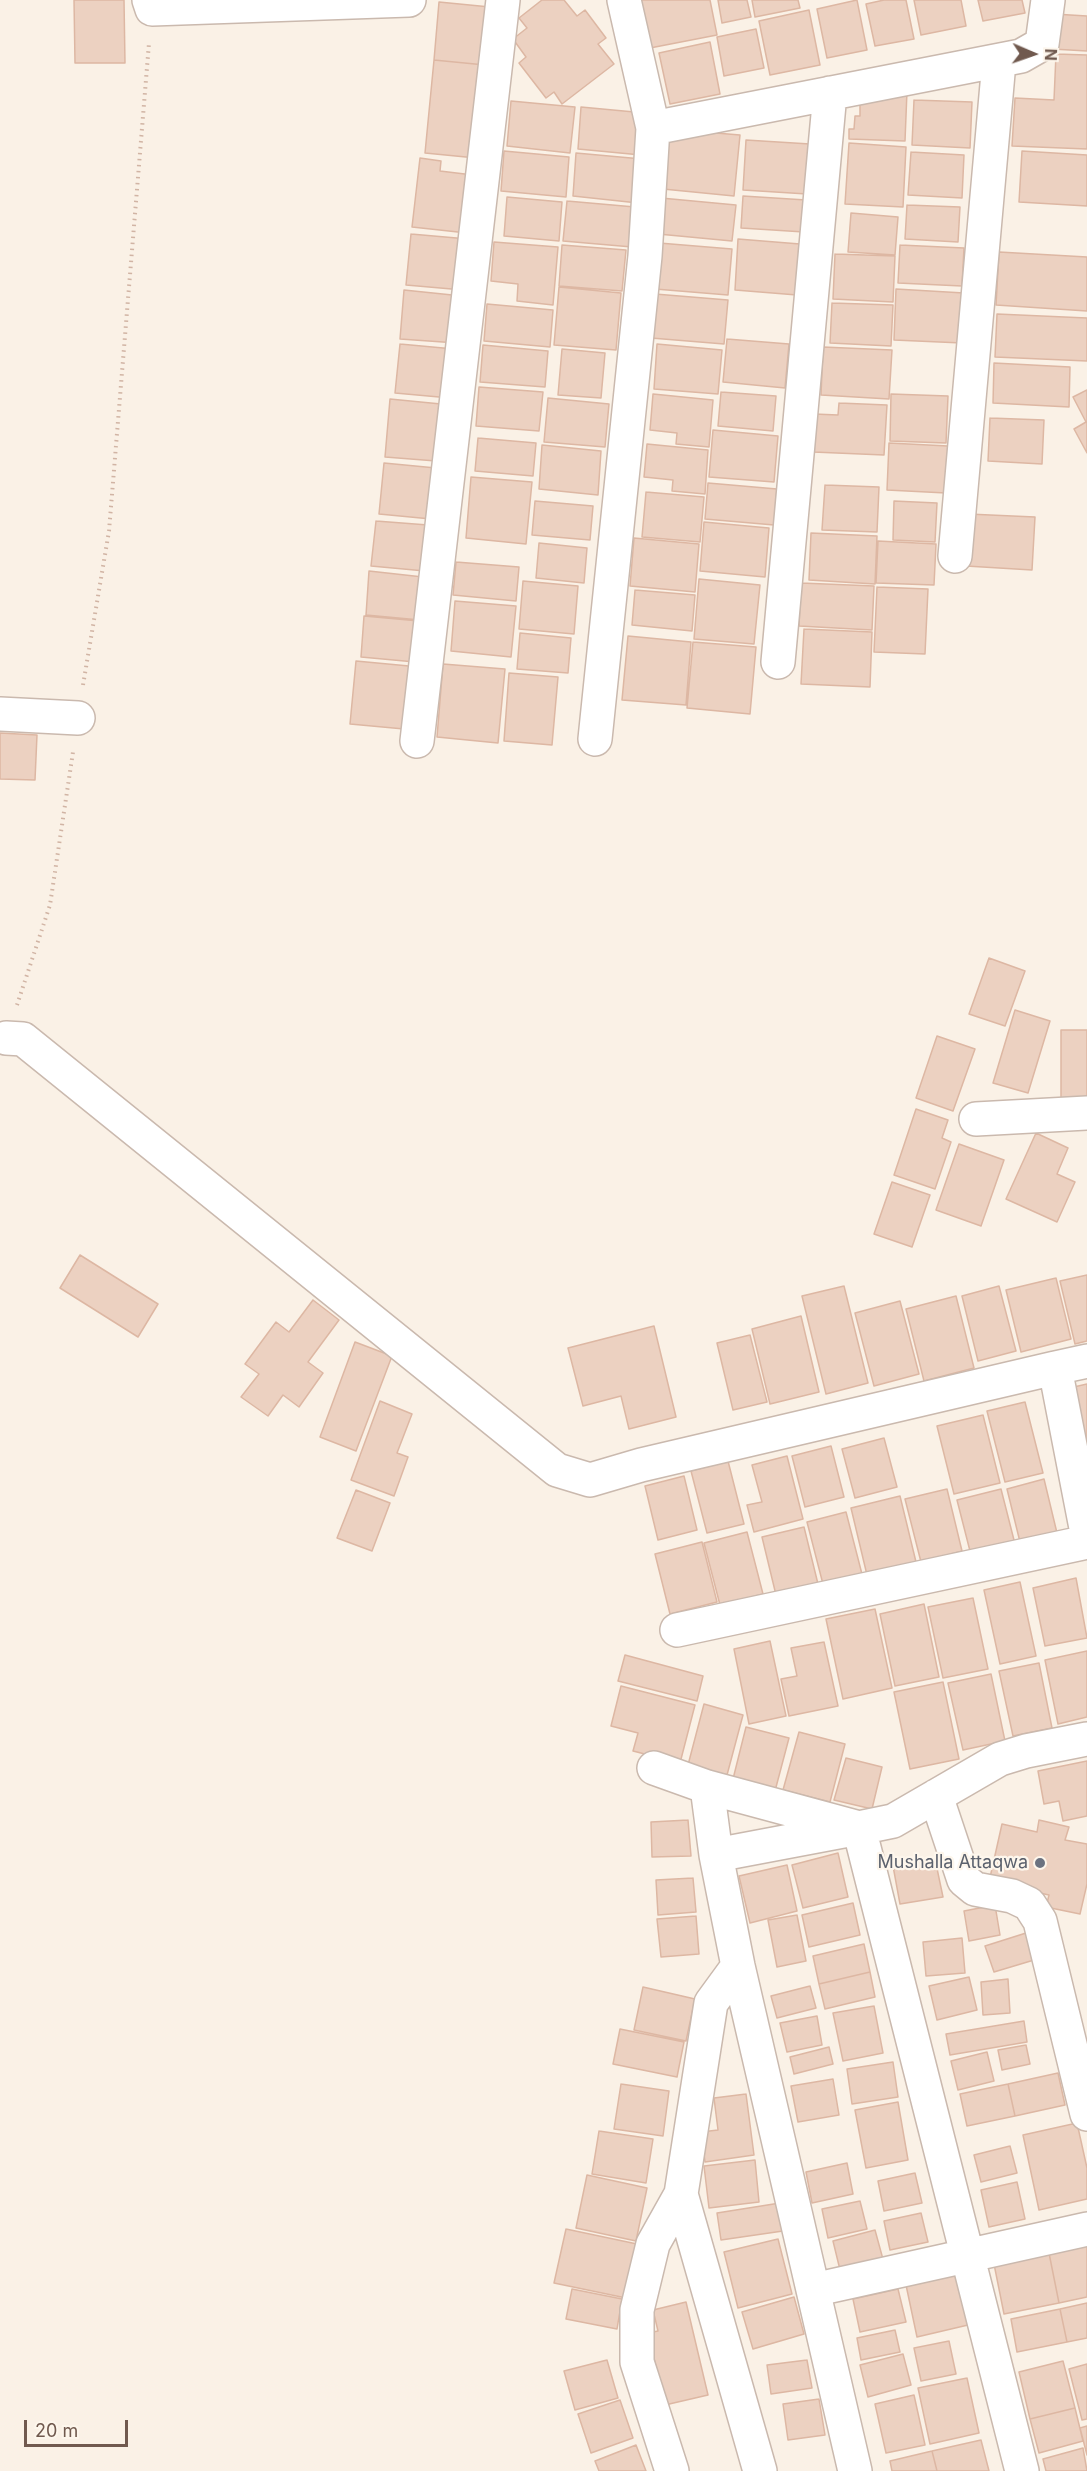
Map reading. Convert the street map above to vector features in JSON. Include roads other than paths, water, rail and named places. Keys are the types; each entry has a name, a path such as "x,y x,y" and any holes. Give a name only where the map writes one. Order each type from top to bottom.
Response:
{"street":[{"path":"150,4 409,0"},
{"path":"417,741 503,0"},
{"path":"595,739 645,255 653,128 624,0"},
{"path":"653,128 1021,56 1041,44 1048,0"},
{"path":"955,556 999,62"},
{"path":"778,662 830,93"},
{"path":"0,714 78,718"},
{"path":"6,1038 23,1039 557,1470 590,1480 641,1465 1087,1361"},
{"path":"976,1119 1087,1113"},
{"path":"1054,1368 1087,1533"},
{"path":"677,1630 1087,1542"},
{"path":"716,1855 893,1821 1000,1759 1026,1751 1087,1739"},
{"path":"654,1767 707,1787 859,1828"},
{"path":"707,1787 716,1855 738,1966 855,2471"},
{"path":"936,1796 964,1880 975,1889 1012,1896 1029,1904 1040,1921 1087,2114"},
{"path":"859,1828 1022,2471"},
{"path":"672,2471 637,2362 637,2310 653,2244 681,2194 711,2003 738,1966"},
{"path":"681,2194 760,2471"},
{"path":"813,2290 1087,2229"}],"place":[{"name":"Mushalla Attaqwa","path":"1040,1863"}]}
